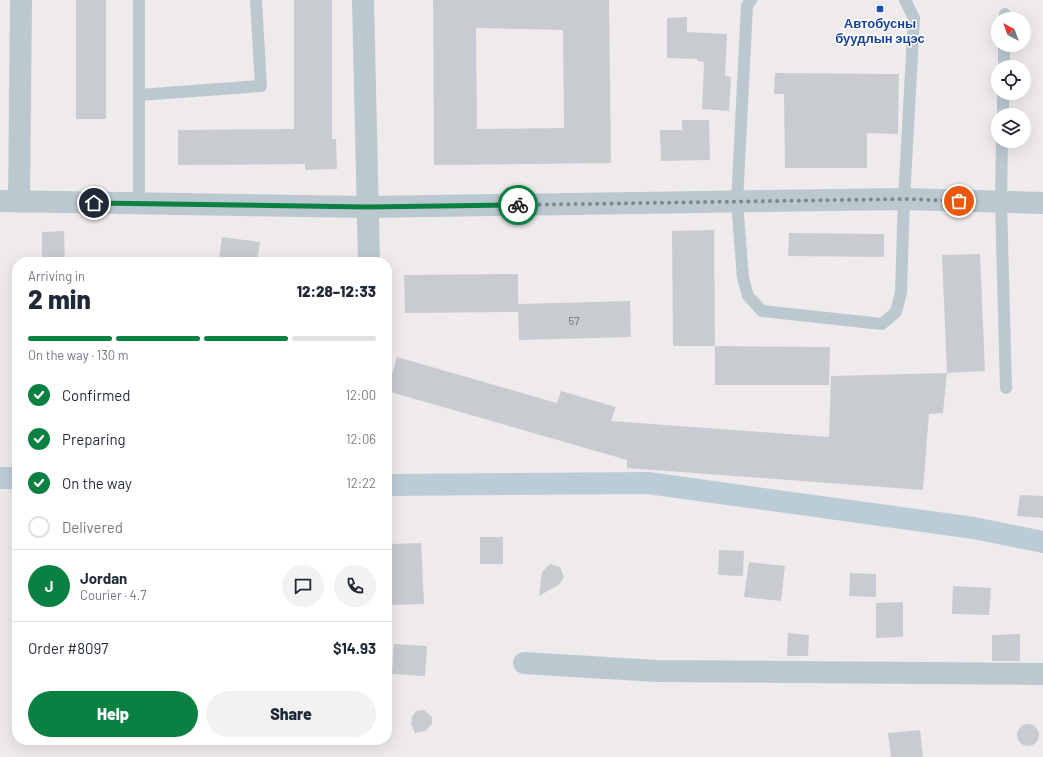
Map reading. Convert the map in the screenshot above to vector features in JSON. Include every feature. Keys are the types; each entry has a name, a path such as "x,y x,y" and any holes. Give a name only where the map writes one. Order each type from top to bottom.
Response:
{"street":[{"path":"21,0 9,202 367,207 904,199 1043,203"},
{"path":"363,0 368,257"},
{"path":"0,478 12,478"},
{"path":"392,485 648,483 974,528 1043,542"},
{"path":"524,663 657,672 1043,674"}],"lane":[{"path":"139,0 139,203"},
{"path":"139,95 261,86 256,0"},
{"path":"751,0 747,6 737,202 743,278 748,296 762,311 882,324 896,312 901,292 904,199 914,18 905,0"},
{"path":"1002,148 1001,202 1006,388"}],"building":[{"path":"76,0 106,0 106,119 76,119"},
{"path":"294,0 332,0 332,139 336,139 337,169 305,170 305,164 178,165 178,130 294,129"},
{"path":"433,0 609,0 611,163 434,165","holes":["476,28 563,30 564,128 477,129"]},
{"path":"687,17 687,32 727,34 725,76 731,77 729,111 702,109 704,62 697,61 697,59 667,58 667,18"},
{"path":"775,73 899,74 898,134 867,133 867,168 785,168 784,94 774,94"},
{"path":"682,120 709,120 710,160 661,161 660,130 682,130"},
{"path":"714,230 715,346 673,346 672,231"},
{"path":"64,231 65,257 42,257 42,232"},
{"path":"789,233 884,234 884,257 788,256"},
{"path":"222,237 260,242 258,257 219,257"},
{"path":"980,254 985,371 947,373 942,255"},
{"path":"518,274 518,312 405,313 404,275"},
{"path":"630,301 631,337 519,340 518,304"},
{"path":"715,346 830,347 829,385 715,385"},
{"path":"397,357 557,403 561,391 616,407 611,421 829,437 831,376 947,373 943,413 929,414 923,490 627,468 627,460 392,392 392,374"},
{"path":"1020,495 1043,496 1043,518 1017,516"},
{"path":"480,537 503,537 503,564 480,564"},
{"path":"421,543 424,604 392,605 392,544"},
{"path":"719,550 744,551 743,576 718,575"},
{"path":"749,562 785,566 781,601 744,597"},
{"path":"550,564 560,567 564,577 560,584 539,596 542,572"},
{"path":"850,573 876,574 876,597 849,596"},
{"path":"953,586 991,588 989,615 952,614"},
{"path":"903,602 903,637 876,638 876,603"},
{"path":"788,633 809,635 808,656 787,656"},
{"path":"1020,634 1020,661 992,661 992,635"},
{"path":"394,644 427,646 425,676 392,674"},
{"path":"424,710 432,717 432,724 425,731 415,733 411,724 412,717 416,711"},
{"path":"1028,724 1036,727 1039,735 1036,743 1028,746 1020,743 1017,735 1020,727"},
{"path":"920,730 923,757 891,757 888,733"}],"way so far":[{"path":"518,205 904,199 959,201"}],"place":[{"name":"Автобусны буудлын эцэс","path":"880,9"}],"route":[{"path":"94,203 367,207 518,205"}]}
